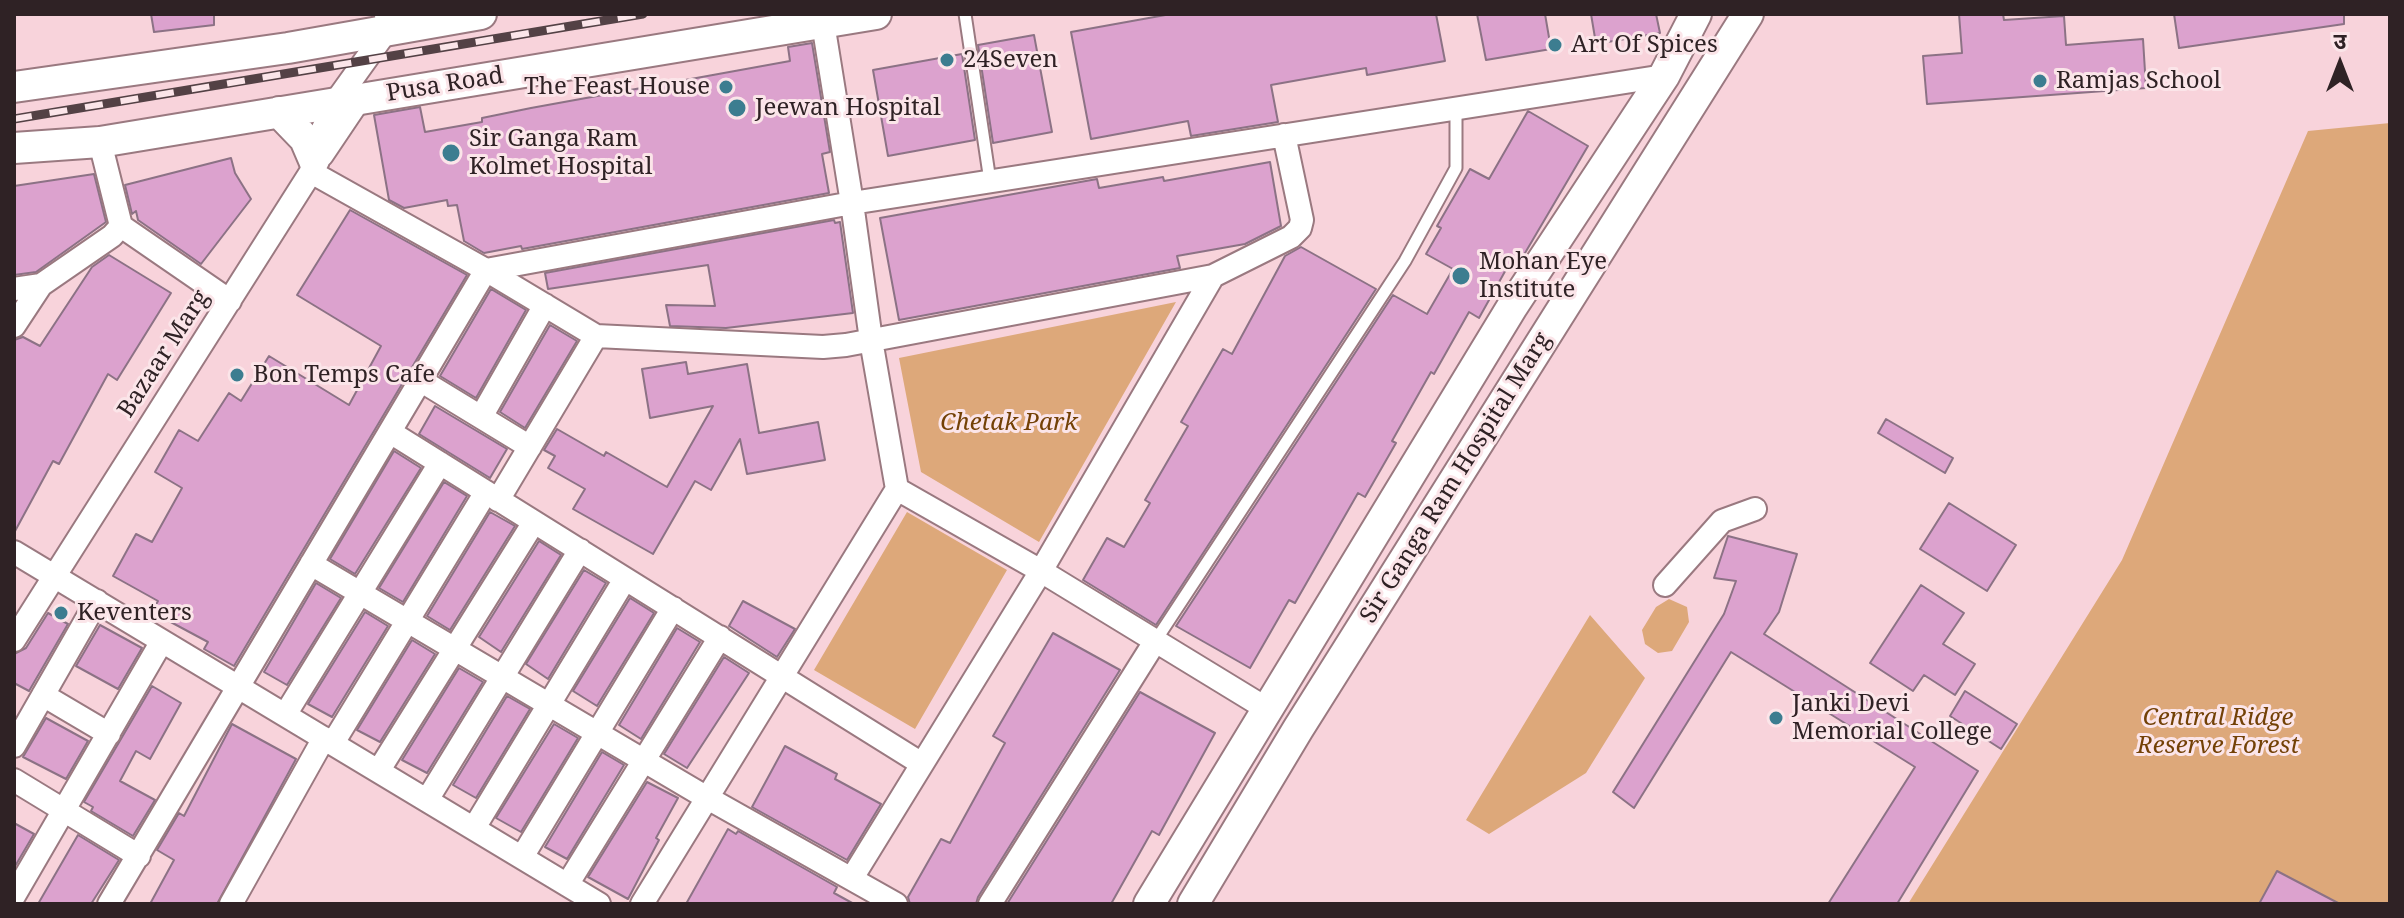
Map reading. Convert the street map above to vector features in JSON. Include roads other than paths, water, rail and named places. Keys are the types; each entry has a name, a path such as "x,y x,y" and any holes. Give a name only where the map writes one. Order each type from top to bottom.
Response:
{"street":[{"path":"14,87 288,48 387,22 481,14"},
{"name":"Pusa Road","path":"14,148 100,142 876,14"},
{"name":"Sir Ganga Ram Hospital Marg","path":"1149,904 1512,307 1664,76 1696,14"},
{"name":"Sir Ganga Ram Hospital Marg","path":"1193,904 1298,729 1748,14"},
{"name":"Bazaar Marg","path":"14,640 230,301 312,166 324,153 387,22"},
{"path":"642,904 897,489 823,23"},
{"path":"109,904 486,270 852,203 1664,76"},
{"path":"279,112 305,139 312,166 596,336 823,347 1213,276 1291,237 1300,228 1302,220 1284,135"},
{"path":"100,142 121,226 230,301"},
{"path":"14,326 41,285 112,236 121,226"},
{"path":"852,878 1041,571 1213,276"},
{"path":"14,289 41,285"},
{"path":"481,417 545,305"},
{"path":"231,904 328,740 492,496 530,447 596,336"},
{"path":"420,380 530,447"},
{"path":"390,432 922,764"},
{"path":"285,715 440,463"},
{"path":"897,489 1041,571 1298,729"},
{"path":"1665,585 1722,521 1755,509"},
{"path":"379,770 534,522"},
{"path":"427,800 580,550"},
{"path":"17,560 54,575 599,904"},
{"path":"311,564 706,797 896,904"},
{"path":"474,828 625,579"},
{"path":"14,746 97,601"},
{"path":"522,857 673,608"},
{"path":"567,885 720,637"},
{"path":"990,904 1156,640"},
{"path":"14,896 162,641"},
{"path":"43,695 109,734"},
{"path":"14,780 139,856"}],"lane":[{"path":"965,14 990,181"},
{"path":"1156,640 1405,261 1456,168 1456,108"}],"railway":[{"path":"14,119 643,14"}],"place":[{"name":"Art Of Spices","path":"1555,45"},
{"name":"24Seven","path":"947,60"},
{"name":"Ramjas School","path":"2040,81"},
{"name":"The Feast House","path":"726,87"},
{"name":"Jeewan Hospital","path":"737,108"},
{"name":"Sir Ganga Ram Kolmet Hospital","path":"451,153"},
{"name":"Mohan Eye Institute","path":"1461,276"},
{"name":"Bon Temps Cafe","path":"237,375"},
{"name":"Keventers","path":"61,613"},
{"name":"Janki Devi Memorial College","path":"1776,718"}],"park label":[{"name":"Chetak Park","path":"1009,423"},
{"name":"Central Ridge Reserve Forest","path":"2218,732"}]}
